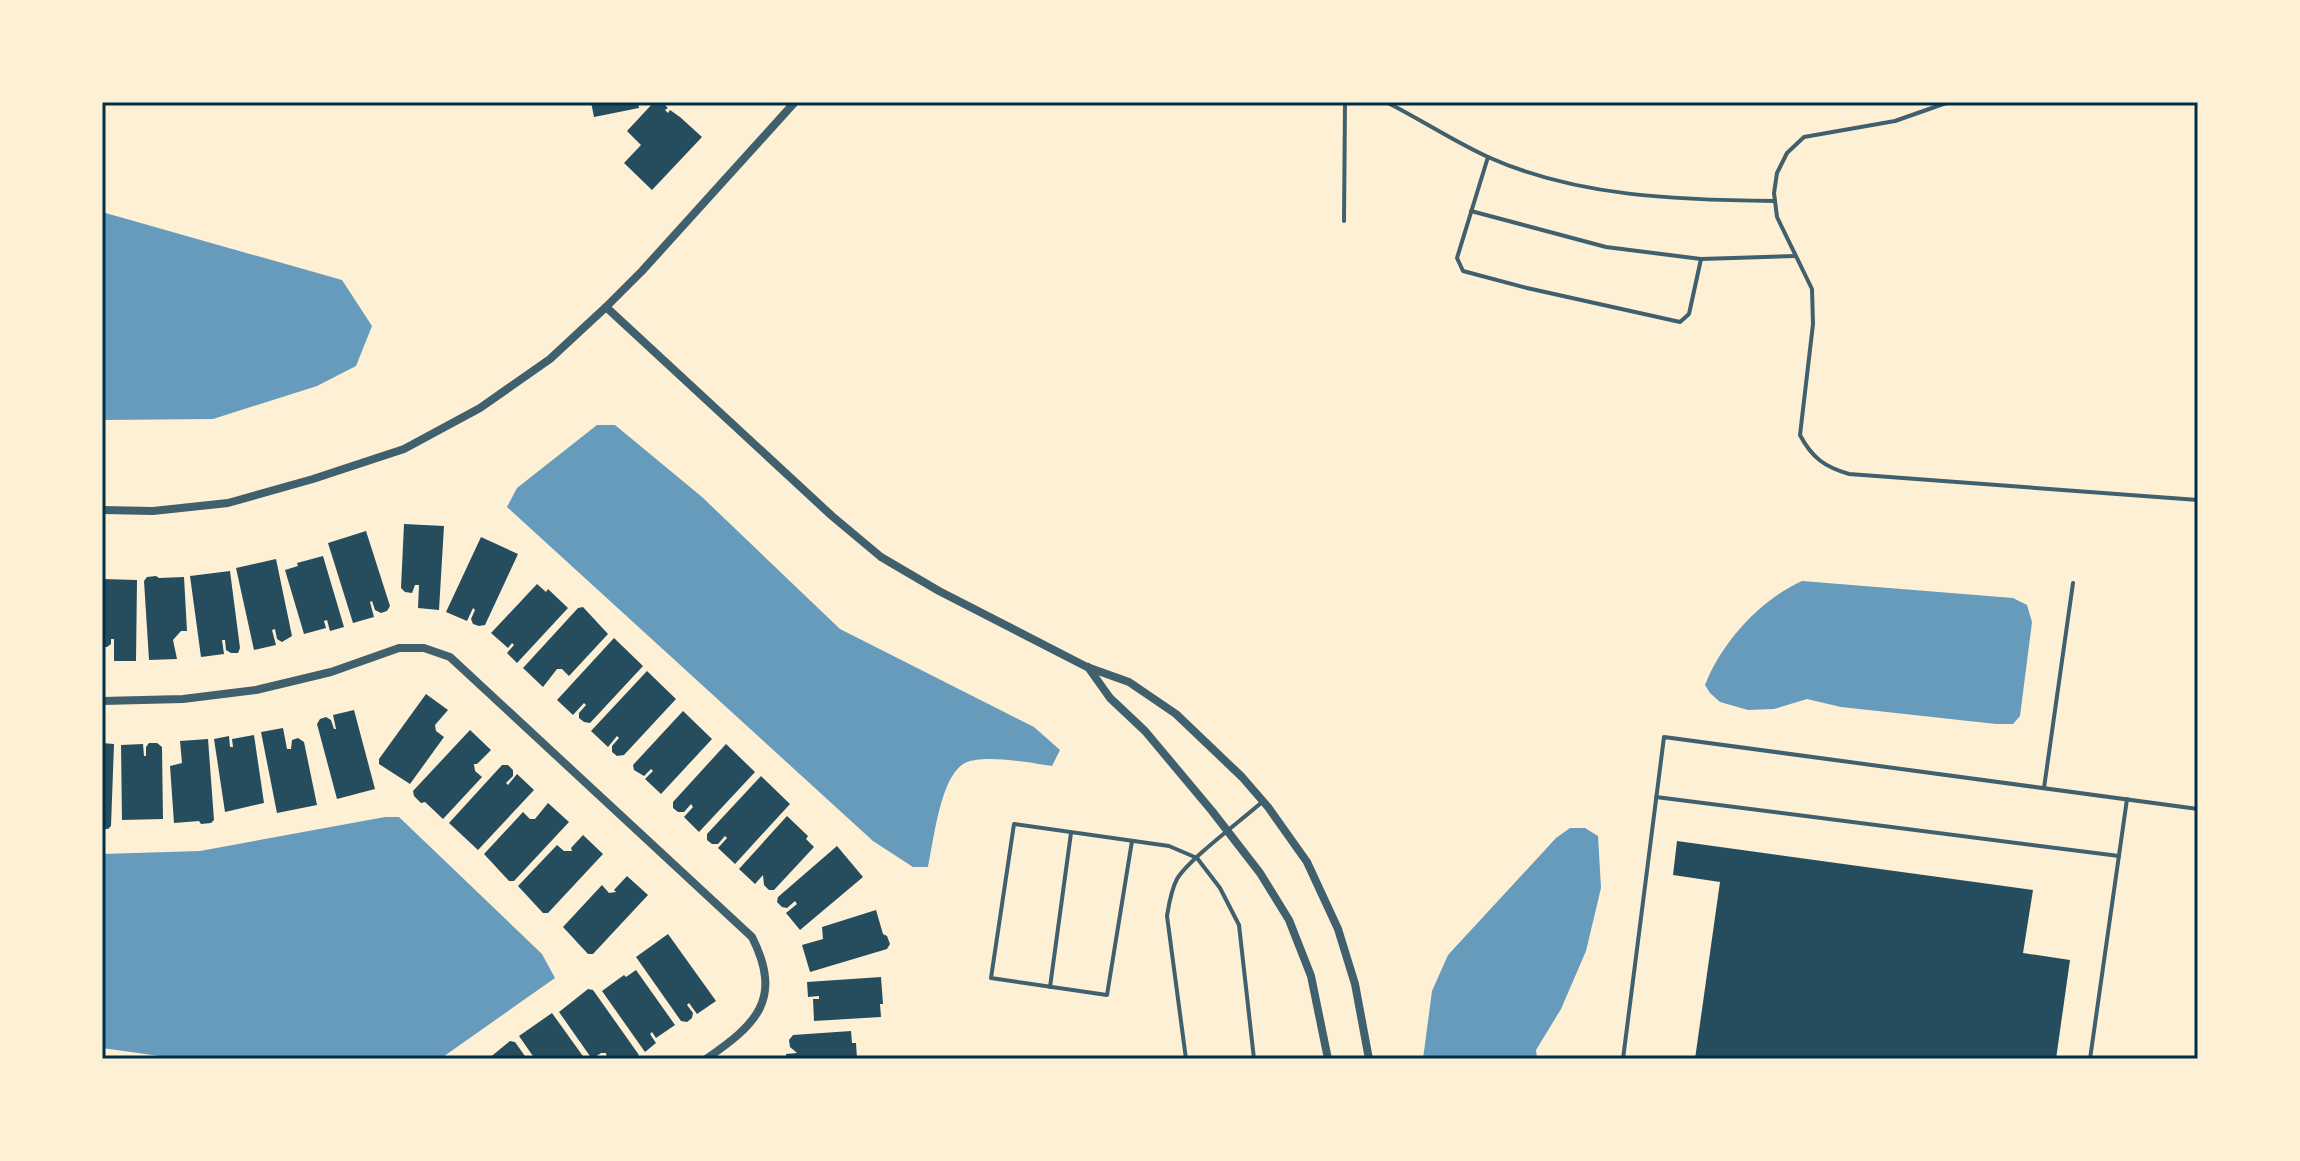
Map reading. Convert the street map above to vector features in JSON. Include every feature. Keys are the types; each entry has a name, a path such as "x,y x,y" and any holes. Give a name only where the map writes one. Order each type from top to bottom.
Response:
{"street":[{"path":"102,510 153,511 228,503 404,449 480,408 550,359 606,307 795,102"},
{"path":"606,307 832,516 881,557 939,591 1087,667 1129,682 1176,714 1242,777 1307,862 1338,929 1355,984 1369,1059"},
{"path":"102,701 183,699 256,690 331,672 399,648 424,648 450,657 752,937 765,964 766,990 757,1015 738,1037 706,1059"},
{"path":"1087,667 1110,698 1145,731 1229,832 1260,873 1289,920 1311,976 1328,1059"}],"lane":[{"path":"1344,221 1345,102"},
{"path":"1386,102 1488,157 1550,179 1630,194 1775,201"},
{"path":"1949,102 1895,121 1804,137 1787,153 1777,173 1777,217 1812,289 1813,324 1800,435 1808,451 1827,468 1849,474 2198,500"},
{"path":"1488,157 1457,258 1463,271 1680,322 1689,314 1701,259"},
{"path":"1471,211 1606,247 1701,259 1796,256"},
{"path":"2044,788 2073,583"},
{"path":"1623,1059 1664,737 2198,809"},
{"path":"1656,797 2119,856"},
{"path":"2090,1059 2127,799"},
{"path":"1186,1059 1167,916 1177,879 1263,802"},
{"path":"1132,841 1107,995 991,978 1014,824 1169,846 1197,858 1220,888 1239,925 1254,1059"},
{"path":"1050,987 1071,833"}],"water":[{"path":"102,212 342,280 372,326 356,366 317,386 213,419 102,420"},
{"path":"597,425 615,425 702,497 840,629 1034,727 1060,750 1052,766 983,759 965,763 956,770 944,795 928,867 913,867 873,841 507,507 517,488"},
{"path":"1802,581 2013,598 2027,605 2032,622 2020,716 2013,724 1996,724 1841,707 1807,699 1774,709 1748,710 1720,702 1705,685 1721,653 1757,611"},
{"path":"399,817 542,954 555,978 440,1059 181,1059 102,1048 102,854 200,851"},
{"path":"1570,828 1585,828 1598,836 1601,888 1586,951 1561,1009 1536,1050 1537,1059 1423,1059 1432,991 1448,955 1556,838"}],"building":[{"path":"591,102 638,102 639,108 594,117"},
{"path":"654,102 662,102 668,113 670,110 680,117 702,137 652,190 624,163 641,145 627,131"},
{"path":"404,524 444,526 439,610 418,608 419,585 415,585 412,593 401,588"},
{"path":"366,531 390,606 381,613 375,610 372,601 374,617 353,623 328,543"},
{"path":"481,537 518,554 485,625 479,626 473,624 471,619 473,608 467,621 446,612"},
{"path":"323,556 344,627 330,631 327,620 324,621 326,628 304,634 285,570 298,566 297,563"},
{"path":"276,559 292,636 282,642 277,639 275,629 272,630 276,645 254,650 236,568"},
{"path":"230,571 240,648 238,653 231,653 226,650 225,640 222,640 224,654 201,657 190,576"},
{"path":"147,577 184,577 187,631 181,631 173,640 177,659 149,660 144,581"},
{"path":"102,579 137,580 136,661 114,661 114,639 107,647 102,647"},
{"path":"537,584 546,592 548,589 568,608 517,663 507,653 514,645 512,643 508,648 491,633"},
{"path":"583,607 608,634 569,676 562,669 557,669 543,687 523,668 578,608"},
{"path":"614,638 643,666 590,723 584,722 579,718 579,713 586,705 584,703 573,715 557,700"},
{"path":"647,671 676,699 624,755 617,756 612,752 612,746 619,738 617,736 608,747 591,731"},
{"path":"426,694 448,710 435,725 436,731 444,737 410,784 379,764 379,759"},
{"path":"354,710 375,789 337,799 317,724 326,717 336,729 333,715"},
{"path":"683,711 712,739 661,794 645,779 653,771 651,769 644,776 634,770 633,765"},
{"path":"283,728 287,749 291,749 292,740 298,738 304,742 317,805 277,813 261,732"},
{"path":"470,730 491,750 474,764 475,771 482,777 443,819 425,802 421,803 413,791"},
{"path":"254,735 264,803 225,812 214,739 229,736 230,747 233,747 232,739"},
{"path":"208,739 214,820 201,824 199,821 174,823 170,766 182,763 180,741"},
{"path":"102,743 114,744 111,826 108,829 102,829"},
{"path":"149,743 162,747 163,819 122,820 121,745 143,744 146,756"},
{"path":"726,744 755,772 699,832 684,817 693,807 691,804 684,812 678,812 673,808 673,802"},
{"path":"502,765 508,765 513,770 513,776 506,783 508,785 517,774 534,790 478,850 449,823"},
{"path":"761,776 790,804 735,864 718,848 727,838 725,836 718,844 712,844 707,840 707,834"},
{"path":"548,803 569,822 514,881 509,881 484,854 523,812 530,819 535,819"},
{"path":"787,816 808,836 806,839 814,847 774,890 769,890 764,885 763,875 755,884 739,869"},
{"path":"583,835 603,854 548,913 543,913 518,886 557,845 564,851 572,851 571,848"},
{"path":"1677,841 2033,890 2023,953 2070,960 2056,1059 1695,1059 1720,882 1673,875"},
{"path":"837,846 863,877 800,930 786,913 797,904 795,901 787,908 782,907 777,902 778,897"},
{"path":"627,876 648,895 593,954 588,954 563,927 602,885 609,893 616,892 614,890"},
{"path":"876,910 883,934 890,944 887,949 810,972 802,945 823,939 822,927"},
{"path":"668,934 716,1001 697,1014 689,1003 687,1005 693,1013 687,1022 681,1021 636,957"},
{"path":"636,970 675,1025 656,1038 652,1032 650,1034 656,1043 645,1052 602,991"},
{"path":"881,977 881,1017 814,1021 813,999 819,999 819,996 808,997 807,982"},
{"path":"588,989 593,990 639,1055 633,1059 607,1059 606,1053 601,1053 592,1059 559,1012"},
{"path":"552,1013 585,1059 535,1059 519,1036"},
{"path":"851,1031 857,1059 786,1059 786,1054 797,1053 790,1047 789,1040 793,1035"},
{"path":"510,1041 515,1042 527,1059 488,1059"}]}
